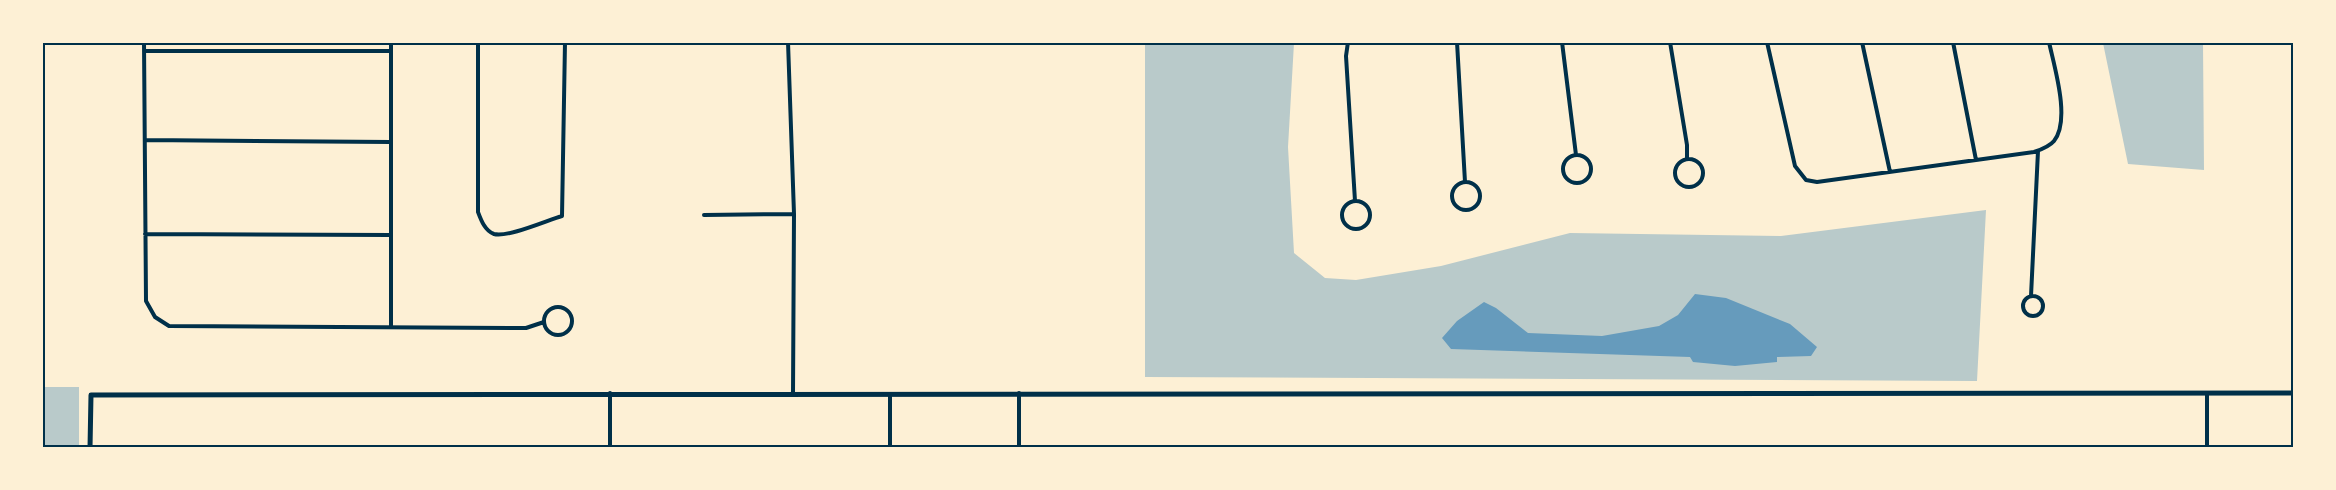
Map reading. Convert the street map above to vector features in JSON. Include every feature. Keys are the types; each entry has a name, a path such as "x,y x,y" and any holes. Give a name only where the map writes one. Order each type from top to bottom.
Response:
{"street":[{"path":"144,42 146,301 156,317 169,326 526,328 544,322"},
{"path":"391,42 391,328"},
{"path":"478,42 478,212 484,226 494,234 506,234 562,216 564,42"},
{"path":"788,42 794,214 793,394"},
{"path":"1348,42 1346,56 1355,201"},
{"path":"1457,42 1465,182"},
{"path":"1562,42 1576,155"},
{"path":"1670,42 1687,145 1687,159"},
{"path":"1767,42 1794,166 1806,180 1817,182 2038,150 2054,141 2059,131 2061,113 2049,42"},
{"path":"1862,42 1890,172"},
{"path":"1953,42 1976,160"},
{"path":"144,51 391,51"},
{"path":"145,140 391,142"},
{"path":"2031,296 2037,297 2042,305 2040,312 2035,316 2026,314 2023,308 2024,302 2031,296 2038,150"},
{"path":"1576,155 1585,157 1590,165 1590,175 1578,183 1566,178 1563,170 1568,158 1576,155"},
{"path":"1687,159 1697,162 1703,174 1698,183 1690,187 1678,182 1675,174 1680,162 1687,159"},
{"path":"1465,182 1474,185 1480,192 1476,206 1467,210 1456,205 1452,197 1457,186 1465,182"},
{"path":"1355,201 1363,203 1370,214 1368,223 1357,229 1348,227 1342,219 1343,209 1355,201"},
{"path":"704,215 794,214"},
{"path":"145,234 391,236"},
{"path":"557,307 569,313 572,322 568,330 560,335 551,334 544,322 546,314 557,307"},
{"path":"2207,393 2207,448"},
{"path":"90,448 91,395 2294,393"},
{"path":"610,394 610,448"},
{"path":"890,394 890,448"},
{"path":"1019,394 1019,448"}],"shaded area":[{"path":"1145,43 1294,43 1288,147 1294,253 1325,278 1356,280 1441,266 1570,233 1781,236 1986,210 1977,381 1145,377"},
{"path":"2103,43 2203,43 2204,170 2128,164"},
{"path":"43,387 79,387 79,447 43,447"}],"water":[{"path":"1695,294 1726,298 1790,324 1817,347 1811,356 1777,357 1777,362 1735,366 1693,362 1690,357 1451,349 1442,338 1457,321 1484,302 1496,308 1528,333 1602,336 1659,326 1678,315"}]}
